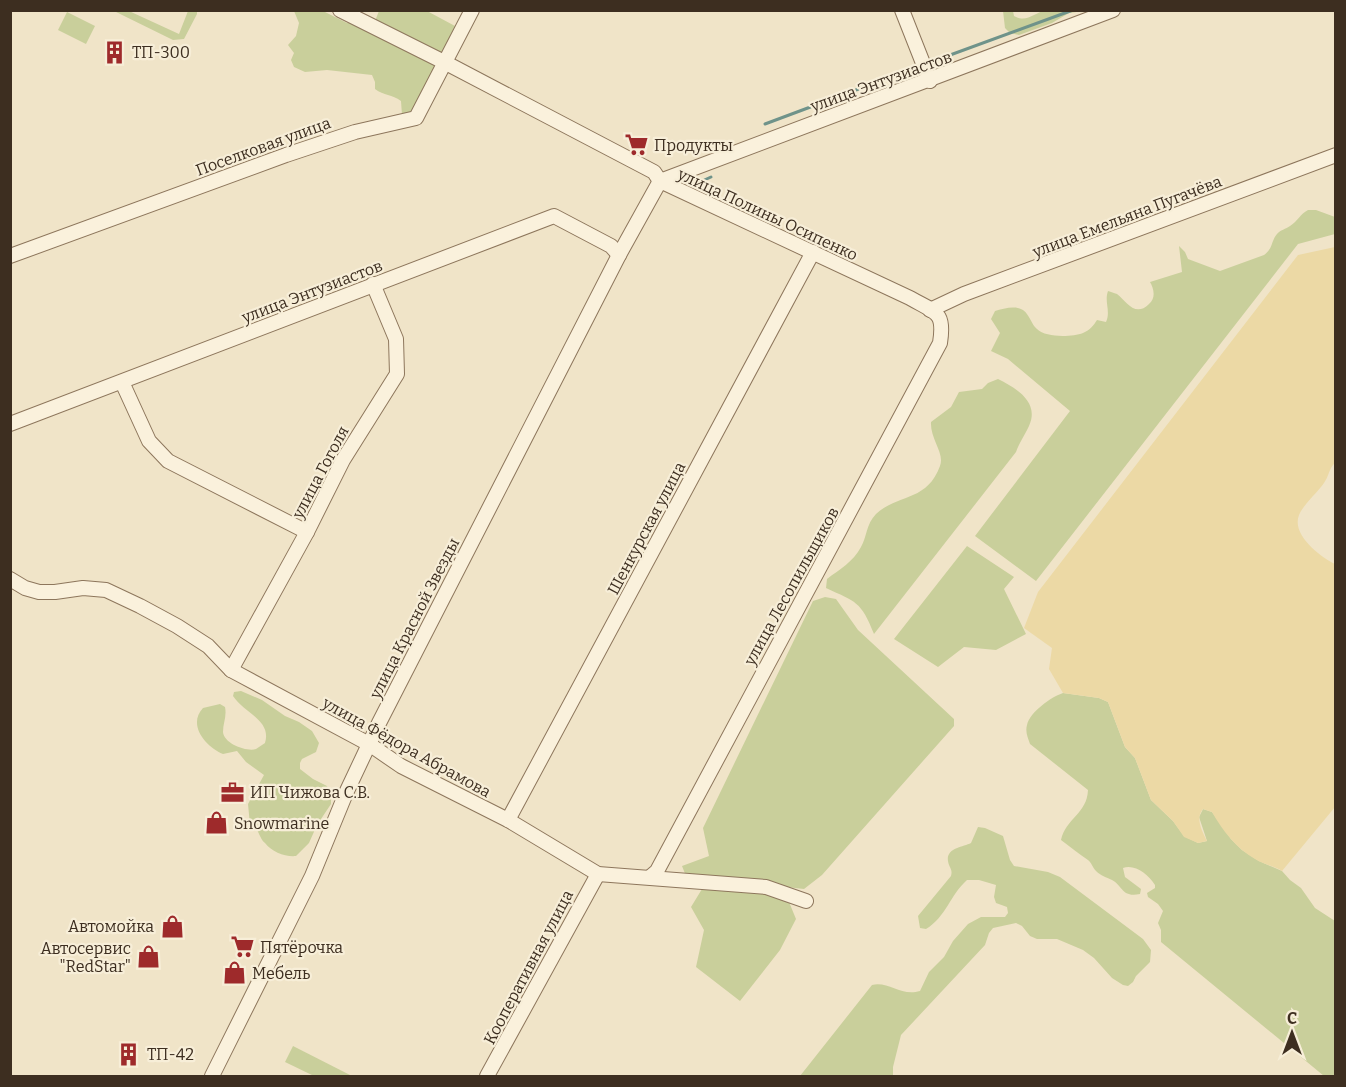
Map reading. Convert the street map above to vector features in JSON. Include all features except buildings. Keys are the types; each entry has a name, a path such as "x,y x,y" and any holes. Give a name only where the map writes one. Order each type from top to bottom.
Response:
{"street":[{"name":"улица Полины Осипенко","path":"340,10 654,172 660,181 930,309"},
{"name":"Поселковая улица","path":"10,256 286,155 355,132 416,118 472,10"},
{"path":"902,10 930,81"},
{"name":"улица Энтузиастов","path":"660,181 1113,10"},
{"name":"улица Емельяна Пугачёва","path":"930,309 964,294 1335,155"},
{"name":"улица Красной Звезды","path":"212,1077 312,876 369,744 619,255 660,181"},
{"name":"улица Энтузиастов","path":"10,424 554,216 611,246 619,255"},
{"name":"Шенкурская улица","path":"508,820 813,252"},
{"name":"улица Гоголя","path":"231,670 343,460 397,374 396,339 374,284"},
{"name":"улица Лесопильщиков","path":"650,878 657,871 940,343 943,324 939,316 930,309"},
{"path":"122,382 149,441 168,461 306,532"},
{"name":"улица Фёдора Абрамова","path":"10,579 25,588 39,592 83,588 106,590 177,626 208,646 231,670 369,744 401,766 508,820 598,874 766,887 806,901"},
{"name":"Кооперативная улица","path":"487,1077 598,874"}],"green space":[{"path":"1051,9 1084,11 1069,13 1052,23 1019,35 1010,33 1005,28 1003,11 1013,11 1014,16 1023,18"},
{"path":"114,11 129,11 179,34 188,11 197,11 197,14 184,39 173,40"},
{"path":"294,11 323,11 347,23 375,21 379,11 427,11 455,26 414,113 402,115 401,101 375,89 372,75 327,70 305,72 294,67 291,60 294,53 288,45 296,36 299,23"},
{"path":"67,12 95,26 86,44 58,30"},
{"path":"1308,210 1316,210 1335,217 1335,234 1298,244 1036,581 975,536 1070,411 1008,359 991,351 1000,333 991,319 995,311 1009,308 1023,310 1033,325 1046,334 1066,336 1083,333 1097,320 1106,322 1108,291 1117,294 1135,309 1144,308 1149,304 1154,293 1150,282 1182,272 1179,246 1188,259 1220,271 1264,255 1278,233 1293,224"},
{"path":"998,379 1019,391 1029,403 1031,410 1032,417 1016,452 874,634 865,615 856,604 826,588 827,579 846,565 858,552 870,522 876,514 893,503 920,492 934,478 940,466 941,456 931,422 951,407 959,392 982,389 988,383"},
{"path":"967,546 1014,577 1004,589 1026,634 996,650 964,647 938,667 894,639"},
{"path":"825,597 836,599 858,630 954,719 954,726 822,875 804,889 686,876 682,866 709,856 703,828 813,601"},
{"path":"241,691 262,700 285,716 299,722 312,731 319,743 316,752 302,759 300,769 327,786 331,795 331,804 317,825 309,843 296,856 283,855 271,849 263,841 256,828 250,825 248,804 264,775 246,762 237,751 223,754 217,751 205,741 198,728 197,721 203,708 220,704 225,707 223,732 227,740 236,746 252,750 265,743 266,735 261,723 233,696 234,692"},
{"path":"1063,693 1099,698 1108,702 1125,747 1135,758 1151,800 1173,821 1184,836 1198,843 1207,841 1199,817 1203,809 1212,812 1231,839 1242,850 1259,861 1282,871 1301,888 1315,908 1335,921 1335,1076 1324,1076 1161,942 1161,930 1158,923 1163,911 1148,897 1147,893 1155,888 1149,877 1132,867 1123,868 1125,877 1141,889 1140,894 1126,893 1116,882 1098,873 1089,861 1061,840 1067,826 1084,805 1088,790 1030,744 1026,730 1029,720 1037,710 1047,701"},
{"path":"978,827 1003,836 1014,866 1048,872 1060,877 1143,939 1151,950 1150,962 1133,982 1128,986 1123,985 1112,978 1094,958 1083,950 1057,939 1037,939 1030,936 1022,926 1016,923 993,928 985,945 901,1035 893,1076 800,1076 872,985 884,985 907,992 920,991 929,972 944,957 953,941 968,924 981,917 1005,917 1008,913 1007,907 996,903 994,897 996,885 979,880 967,880 933,924 926,929 920,928 918,916 951,876 948,861 950,853 971,843"},
{"path":"702,889 771,892 789,902 796,919 780,950 740,1001 696,967 704,930 691,907"},
{"path":"293,1046 352,1076 314,1076 285,1062"}],"sand":[{"path":"1335,247 1335,463 1324,483 1301,511 1298,523 1299,530 1309,544 1335,564 1335,807 1282,871 1258,861 1242,850 1225,832 1212,812 1203,809 1200,816 1200,825 1207,841 1198,843 1184,837 1173,821 1151,800 1135,758 1125,747 1108,702 1099,698 1063,693 1049,669 1052,648 1024,628 1038,592 1298,255"}],"waterway":[{"path":"931,62 1073,10"},
{"path":"765,124 920,66"},
{"path":"689,187 711,177"}],"place":[{"name":"ТП-300","path":"114,52"},
{"name":"Продукты","path":"636,145"},
{"name":"ИП Чижова С.В.","path":"232,792"},
{"name":"Snowmarine","path":"216,823"},
{"name":"Автомойка","path":"172,926"},
{"name":"Пятёрочка","path":"242,947"},
{"name":"Автосервис \"RedStar\"","path":"149,957"},
{"name":"Мебель","path":"234,973"},
{"name":"ТП-42","path":"129,1054"}]}
